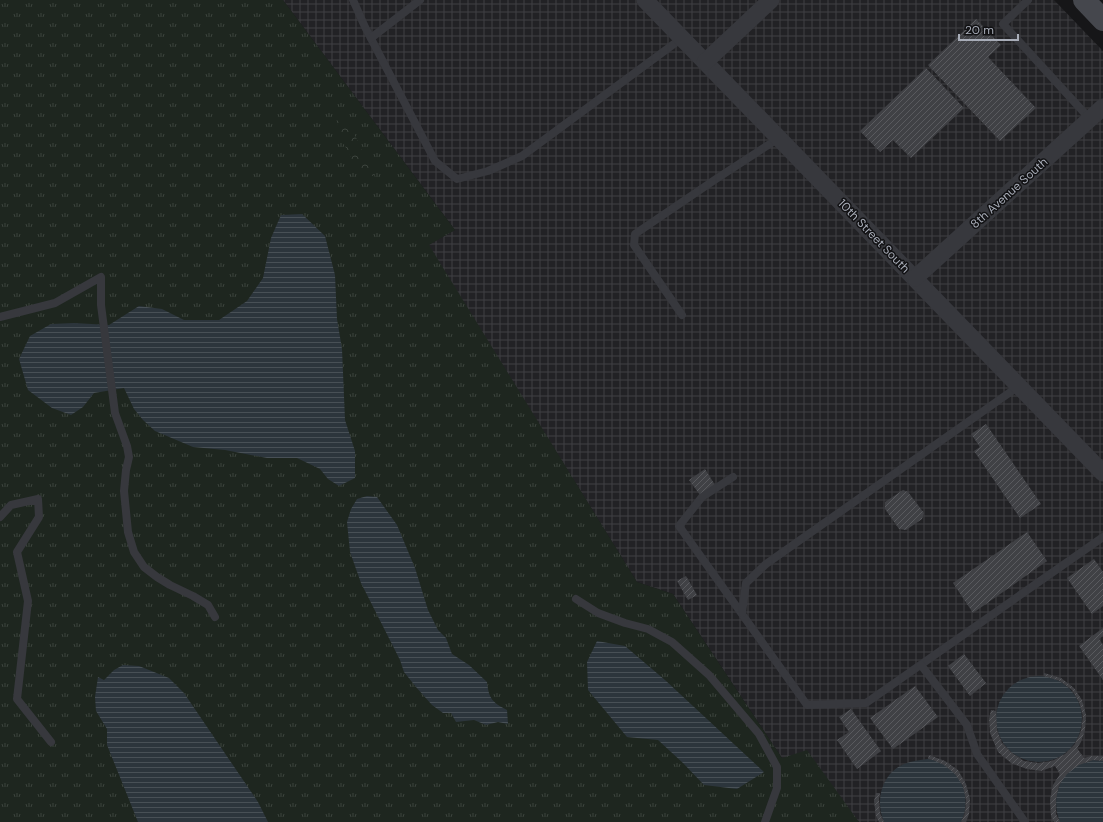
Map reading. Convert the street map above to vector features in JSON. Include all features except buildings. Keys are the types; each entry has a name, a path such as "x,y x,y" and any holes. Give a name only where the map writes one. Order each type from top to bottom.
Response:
{"street":[{"name":"10th Street South","path":"645,0 1103,473"},
{"path":"1084,0 1103,20"},
{"path":"705,62 766,1"},
{"name":"8th Avenue South","path":"915,278 1103,107"}],"lane":[{"path":"353,0 370,38 435,161 456,179 488,171 522,156 682,38"},
{"path":"370,38 420,0"},
{"path":"1028,0 1003,24 1090,119"},
{"path":"682,315 634,245 635,234 779,138"},
{"path":"0,317 55,303 100,277 101,305 115,413 127,446 129,457 124,491 128,532 134,552 144,567 170,585 208,605 216,617"},
{"path":"742,613 746,583 766,564 1019,386"},
{"path":"733,477 702,497 679,526 807,705 866,703 1103,537"},
{"path":"0,517 11,505 38,499 40,517 17,552 28,601 17,699 51,742"},
{"path":"576,599 598,613 625,623 648,629 672,642 709,675 759,734 777,767 777,788 765,822"},
{"path":"921,664 967,725 977,754 1025,822"}],"shaded area":[{"path":"283,0 1054,0 1103,51 1103,822 859,822 782,758 673,594 637,582 428,245 455,230"},
{"path":"302,214 325,236 335,275 337,319 342,349 345,420 355,451 355,478 339,486 328,479 320,469 297,458 267,458 225,450 193,447 155,431 134,409 124,388 94,393 83,407 71,415 52,408 28,390 19,359 30,336 51,324 74,323 109,325 139,306 162,309 184,320 219,320 247,301 263,278 271,238 281,215"},
{"path":"367,496 377,497 397,525 415,568 428,610 438,630 446,638 452,654 469,665 487,682 492,699 498,705 507,710 508,724 498,722 486,725 474,720 456,722 451,713 443,713 432,705 404,672 400,660 361,583 350,552 347,522 351,509 357,499"},
{"path":"597,641 625,646 665,680 764,772 737,789 704,785 658,740 627,737 588,690 587,662"},
{"path":"123,665 139,666 169,678 184,693 258,802 268,822 138,822 107,745 107,729 96,711 95,697 98,677 104,680 114,670"},
{"path":"1039,676 1056,679 1070,688 1079,702 1082,719 1079,736 1070,750 1056,759 1039,762 1022,759 1008,750 999,736 996,719 999,702 1008,688 1022,679"},
{"path":"928,759 939,762 948,767 961,782 966,801 965,812 961,822 884,822 881,814 880,797 885,781 890,774 904,764"},
{"path":"1093,760 1103,761 1103,822 1060,822 1056,805 1058,789 1062,781 1066,774 1072,769 1080,764"}],"green space":[{"path":"0,0 283,0 455,230 429,245 637,582 673,594 782,758 807,750 859,822 0,822"},
{"path":"336,113 347,119 375,177 356,168 338,132"}]}
